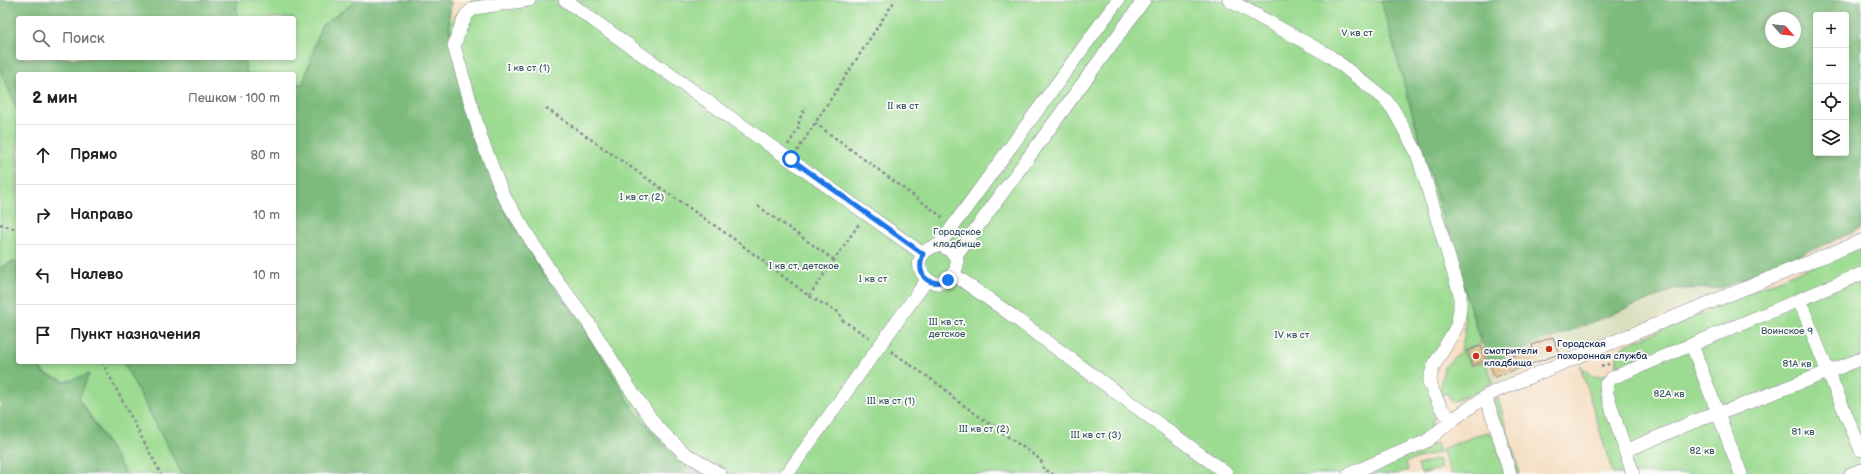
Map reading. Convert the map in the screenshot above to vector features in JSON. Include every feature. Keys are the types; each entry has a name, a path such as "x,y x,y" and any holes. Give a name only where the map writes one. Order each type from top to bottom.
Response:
{"street":[{"path":"529,0 474,8 468,14 461,26 454,46 481,138 503,195 550,271 588,322 628,386 657,427 684,453 720,474"},
{"path":"565,0 923,254"},
{"path":"939,245 1118,0"},
{"path":"956,256 1144,0"},
{"path":"1229,0 1330,56 1385,99 1393,109 1409,137 1417,153 1460,294 1460,309 1457,326 1433,367 1429,383 1441,408 1452,420"},
{"path":"1349,474 1427,441 1452,420 1485,397 1596,349 1861,241"},
{"path":"939,245 949,248 956,256 958,264 948,280 939,283 927,280 922,274 920,264 923,254 931,247 939,245"},
{"path":"953,274 1003,309 1227,474"},
{"path":"1633,474 1607,394 1606,384 1612,378 1861,274"},
{"path":"787,474 927,280"},
{"path":"1798,301 1803,309 1861,450"},
{"path":"1692,345 1741,474"},
{"path":"1625,451 1717,412 1729,410 1861,359"},
{"path":"1485,397 1496,426 1510,474"},
{"path":"1851,474 1861,470"}],"path":[{"path":"786,156 815,123 894,0"},
{"path":"786,156 799,127 799,120 806,107"},
{"path":"546,108 734,239 809,296 840,313 841,319 945,389 953,398 1041,460 1043,468 1053,474"},
{"path":"815,123 954,225"},
{"path":"758,206 834,260"},
{"path":"809,296 866,213"},
{"path":"0,224 16,229"},
{"path":"1596,349 1606,384"},
{"path":"103,364 161,474"}],"shaded area":[{"path":"1675,286 1717,286 1719,293 1493,383 1485,362 1471,367 1465,350 1481,344 1484,345"}],"green space":[{"path":"0,0 236,0 238,16 16,16 16,60 244,60 247,72 16,72 16,107 0,68"},
{"path":"236,0 358,0 321,26 303,84 296,84 296,72 247,72 244,60 296,60 296,16 238,16"},
{"path":"358,0 446,0 451,2 449,22 452,47 476,136 502,206 544,275 583,325 634,410 662,443 680,460 703,474 182,474 124,364 296,364 296,84 303,84 321,26"},
{"name":"Городское кладбище","path":"1381,0 1420,141 1481,344 1465,350 1471,366 1485,362 1493,383 1483,386 1484,389 1452,402 1447,393 1439,396 1444,367 1460,352 1465,334 1464,312 1455,321 1429,369 1437,410 1431,426 1425,435 1428,446 1437,443 1440,452 1406,462 1408,470 1396,474 703,474 680,460 662,443 634,410 583,325 544,275 502,206 476,136 452,47 449,22 470,1"},
{"path":"1381,0 1861,0 1861,229 1722,288 1676,289 1489,363 1465,291 1420,141"},
{"path":"0,68 16,107 16,264 14,261 0,268"},
{"path":"1861,245 1861,474 1613,474 1580,365 1592,376 1602,376 1617,370 1617,357 1624,346"},
{"path":"15,261 16,263 16,364 38,364 43,373 65,382 89,374 79,399 126,474 0,474 0,268"},
{"path":"124,364 182,474 126,474 91,416 67,384 60,379 49,375 38,365"},
{"path":"1498,398 1520,474 1515,474 1493,405 1495,399"},
{"path":"1486,432 1494,437 1506,474 1451,474 1442,449"},
{"path":"1438,459 1441,468 1421,474 1418,465"}],"building":[{"path":"1553,337 1559,354 1495,377 1490,365 1533,348 1532,345"},
{"name":"смотрители кладбища","path":"1481,346 1486,360 1472,366 1466,351"}],"place":[{"name":"Городская похоронная служба","path":"1549,349"},
{"name":"смотрители кладбища","path":"1476,356"}],"route":[{"path":"791,159 923,254 920,264 922,274 927,280 939,283 948,280"}],"park label":[{"name":"V кв ст","path":"1357,32"},
{"name":"I кв ст (1)","path":"529,67"},
{"name":"II кв ст","path":"903,105"},
{"name":"I кв ст (2)","path":"642,196"},
{"name":"I кв ст, детское","path":"804,265"},
{"name":"I кв ст","path":"873,278"},
{"name":"III кв ст, детское","path":"947,326"},
{"name":"Воинское 9","path":"1787,330"},
{"name":"IV кв ст","path":"1292,334"},
{"name":"81А кв","path":"1797,363"},
{"name":"82А кв","path":"1669,393"},
{"name":"III кв ст (1)","path":"891,400"},
{"name":"III кв ст (2)","path":"984,428"},
{"name":"81 кв","path":"1803,431"},
{"name":"III кв ст (3)","path":"1096,434"},
{"name":"82 кв","path":"1702,450"}]}
